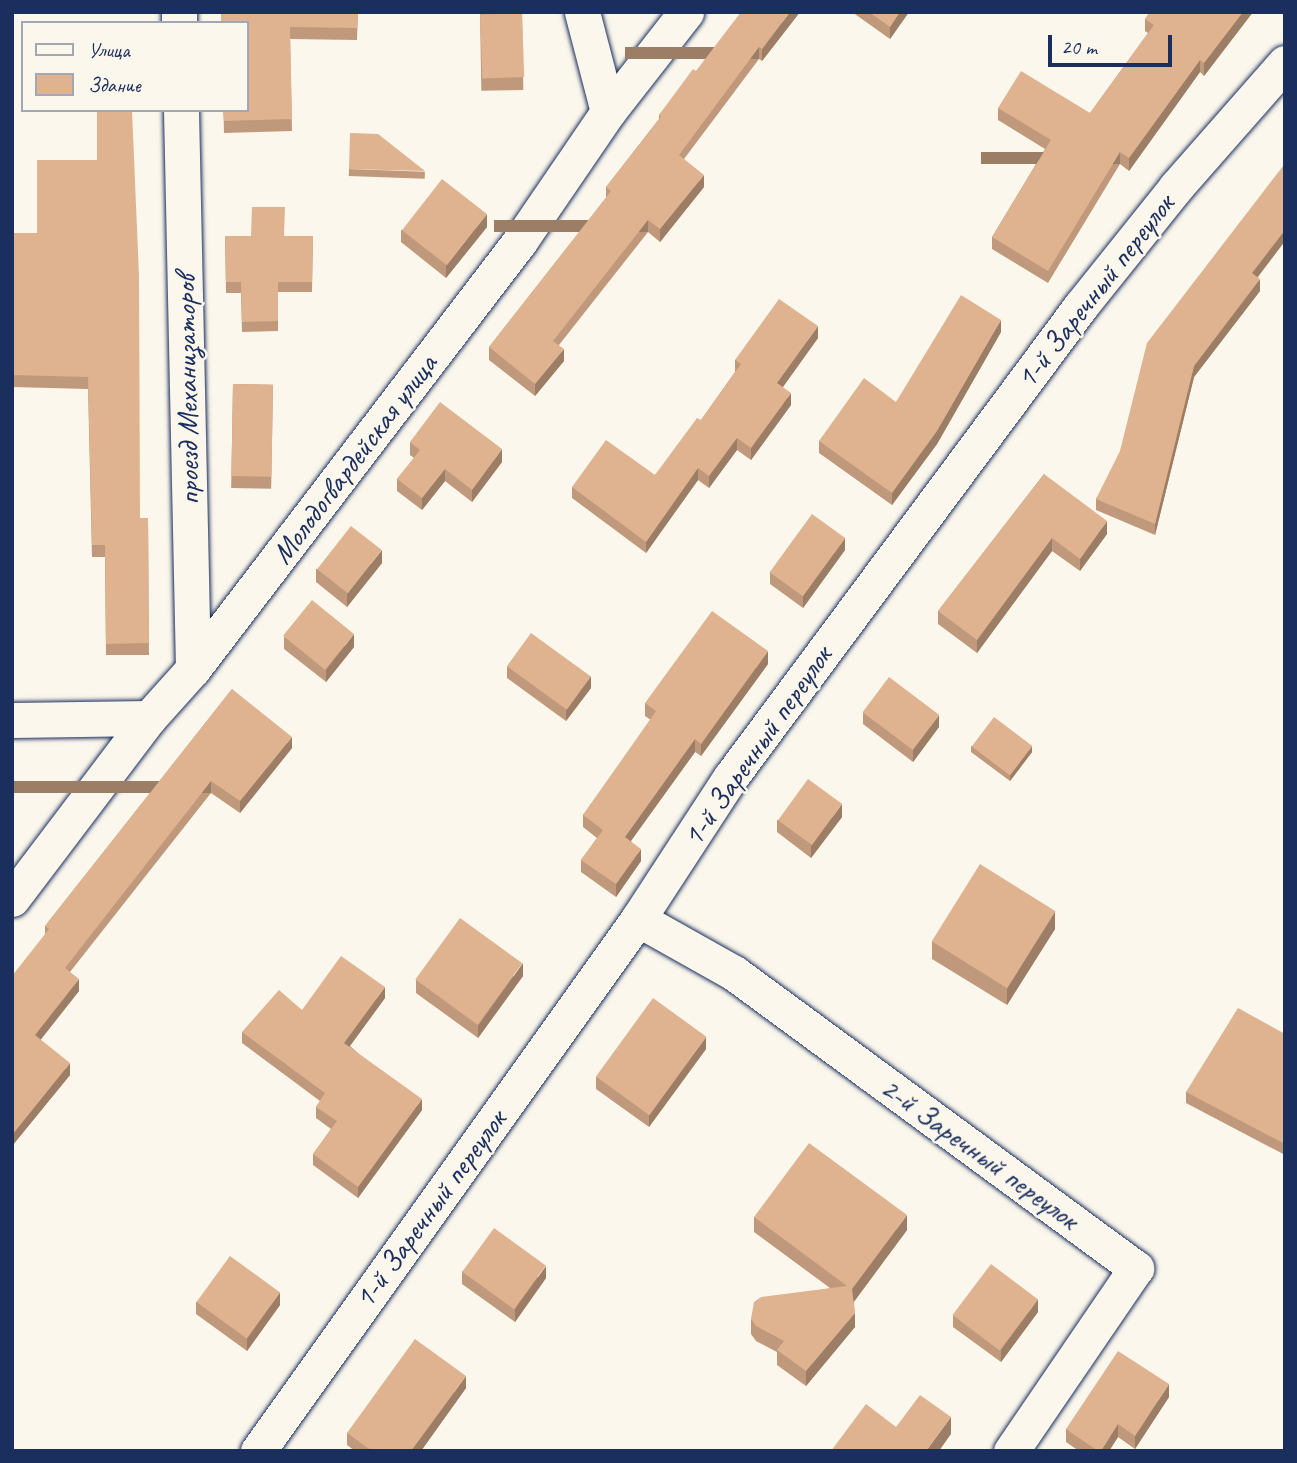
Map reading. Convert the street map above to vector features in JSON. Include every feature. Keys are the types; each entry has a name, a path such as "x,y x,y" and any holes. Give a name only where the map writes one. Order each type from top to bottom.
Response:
{"street":[{"path":"582,12 608,112"},
{"name":"Молодогвардейская улица","path":"12,899 149,718 193,669 520,241 608,112 686,12"},
{"name":"1-й Заречный переулок","path":"258,1451 638,919 730,778 1080,307 1176,187 1285,63"},
{"name":"проезд Механизаторов","path":"181,112 193,669"},
{"path":"12,720 149,718"},
{"name":"2-й Заречный переулок","path":"638,919 734,972 1136,1268 1011,1451"}],"building":[{"path":"221,12 358,12 357,28 290,27 292,119 224,121 223,112 248,112 248,21 221,21"},
{"path":"741,12 790,12 762,49 759,47 679,155 704,175 660,229 648,220 553,341 564,349 535,384 489,347 611,191 606,187 661,117 659,115 693,69 696,71"},
{"path":"869,12 900,12 890,27"},
{"path":"1150,12 1243,12 1204,63 1200,60 1129,158 1120,152 1048,271 992,237 1051,140 998,108 1021,71 1090,113 1154,25 1145,19"},
{"path":"522,13 524,77 482,78 480,14"},
{"path":"97,112 132,112 139,276 140,518 148,518 149,643 106,644 105,545 92,545 88,377 12,375 12,233 37,233 37,160 97,160"},
{"path":"350,133 378,134 425,171 349,169"},
{"path":"1283,166 1285,230 1252,273 1260,279 1194,366 1155,524 1096,499 1120,451 1147,343"},
{"path":"442,179 487,214 447,265 402,230"},
{"path":"252,207 285,207 284,236 313,236 312,282 278,282 278,321 242,322 241,282 226,282 225,236 251,236"},
{"path":"961,295 1001,320 937,431 892,493 819,441 864,378 896,402"},
{"path":"779,299 818,326 777,383 791,393 751,448 737,438 709,476 698,468 646,542 572,487 606,440 655,475 697,418 701,420 741,364 735,360"},
{"path":"233,384 273,385 271,477 231,476"},
{"path":"440,402 502,449 472,490 445,469 422,498 397,479 420,450 410,442"},
{"path":"1044,474 1107,521 1080,559 1052,538 977,640 938,611"},
{"path":"812,514 845,538 803,596 770,572"},
{"path":"351,526 382,550 348,593 317,569"},
{"path":"312,600 354,634 325,670 283,636"},
{"path":"712,611 768,651 701,744 695,739 625,837 641,849 616,884 581,860 603,830 583,815 656,711 645,703"},
{"path":"531,633 591,676 567,710 507,666"},
{"path":"889,677 939,715 913,750 863,712"},
{"path":"232,689 292,737 240,801 211,781 65,968 79,979 35,1035 70,1063 12,1135 12,976 49,929 45,926"},
{"path":"994,717 1032,746 1010,775 972,747"},
{"path":"808,779 842,804 812,845 778,820"},
{"path":"980,864 1055,911 1007,988 932,941"},
{"path":"460,918 522,963 478,1025 415,979"},
{"path":"341,956 385,987 344,1043 422,1099 358,1187 313,1154 337,1121 316,1107 325,1093 242,1032 279,990 302,1010"},
{"path":"653,998 706,1037 649,1115 596,1076"},
{"path":"1238,1008 1285,1034 1285,1144 1186,1092"},
{"path":"809,1143 907,1215 852,1289 855,1313 806,1371 777,1350 784,1341 756,1326 751,1319 754,1302 761,1297 847,1286 754,1217"},
{"path":"494,1228 546,1266 514,1309 462,1272"},
{"path":"230,1256 280,1292 247,1339 196,1302"},
{"path":"991,1264 1038,1300 1000,1351 952,1315"},
{"path":"415,1339 466,1376 411,1451 372,1451 347,1433"},
{"path":"1118,1351 1169,1384 1135,1436 1118,1424 1101,1451 1098,1451 1066,1429"},
{"path":"920,1395 951,1417 926,1451 831,1451 866,1404 896,1427"}]}
